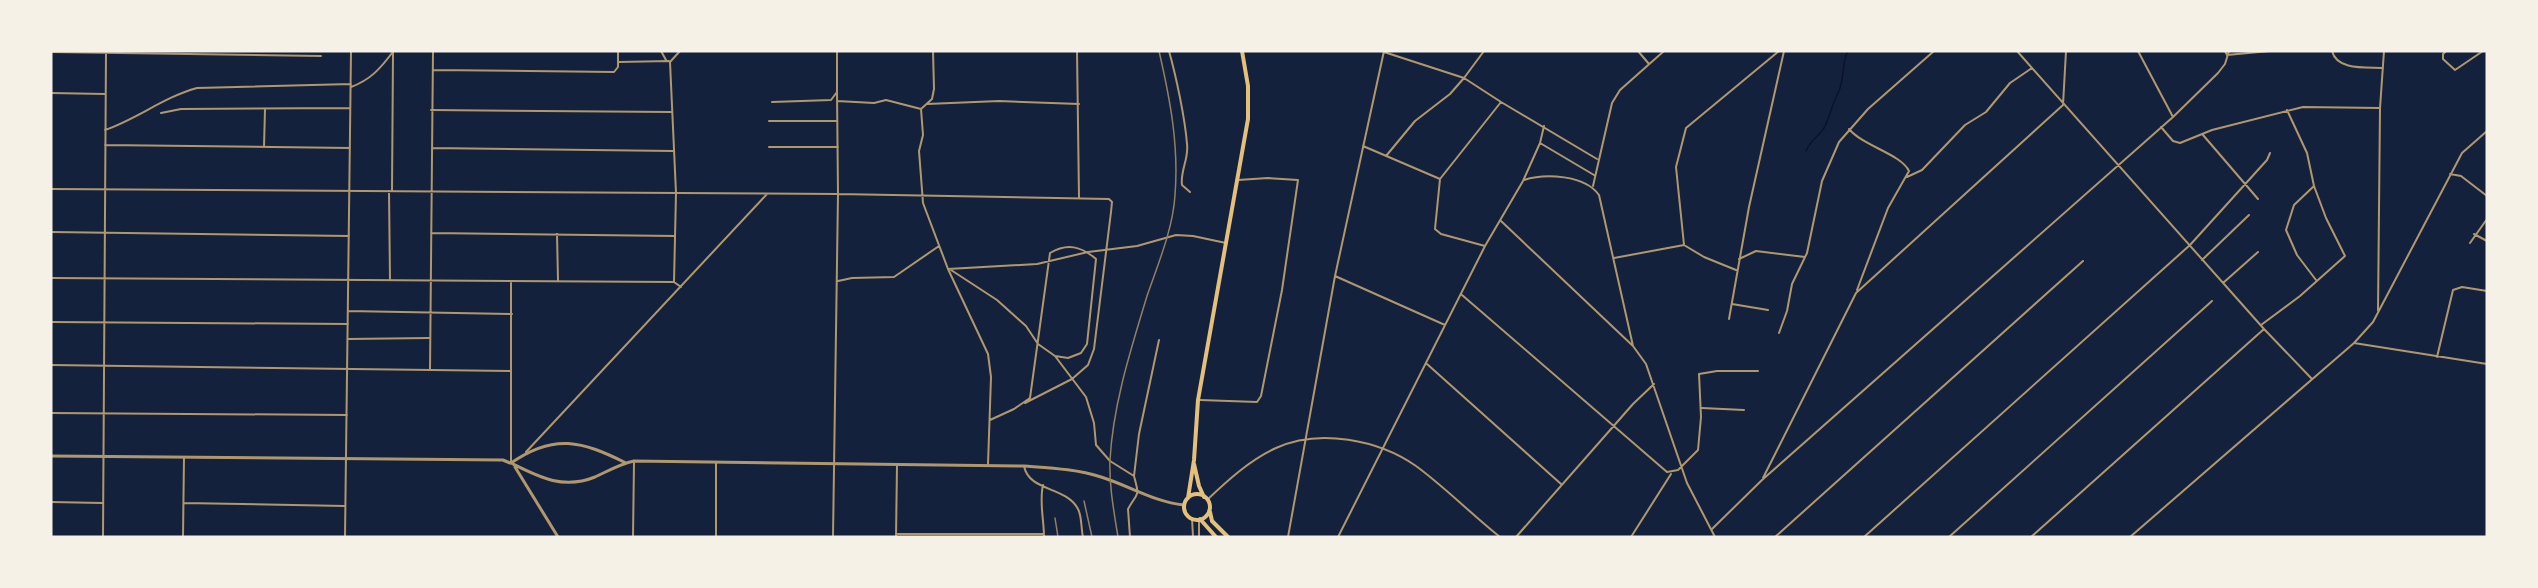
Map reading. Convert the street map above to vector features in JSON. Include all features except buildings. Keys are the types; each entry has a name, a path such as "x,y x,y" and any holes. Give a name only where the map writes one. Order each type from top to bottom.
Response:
{"highway":[{"path":"1209,509 1200,519 1192,518 1186,513 1184,505 1188,498 1194,460 1198,399 1248,119 1248,86 1242,51"},
{"path":"1194,460 1198,486 1206,498 1212,521 1228,537"},
{"path":"1188,498 1196,494 1206,498"},
{"path":"1200,519 1216,537"}],"street":[{"path":"345,537 351,51"},
{"path":"105,130 179,93 197,88 351,86 365,82 380,69 393,51"},
{"path":"390,280 393,51"},
{"path":"430,370 433,51"},
{"path":"433,69 614,72 617,70 618,51"},
{"path":"661,51 668,61 674,152 676,193 674,282"},
{"path":"618,62 668,61 680,51"},
{"path":"833,537 838,281 837,51"},
{"path":"921,109 932,99 933,51"},
{"path":"1077,51 1079,198"},
{"path":"1169,51 1187,143 1186,160 1182,170 1182,186 1190,192"},
{"path":"1288,537 1335,276 1383,51 1464,78 1597,159"},
{"path":"1386,156 1415,121 1450,94 1484,51"},
{"path":"1638,51 1649,64"},
{"path":"1633,346 1599,195 1593,186 1594,175 1612,103 1620,90 1664,51"},
{"path":"1684,245 1676,167 1686,128 1779,51"},
{"path":"1729,319 1738,259 1784,51"},
{"path":"1779,333 1787,311 1792,284 1805,257 1822,181 1839,142 1878,100 1934,51"},
{"path":"2017,51 2264,329 2312,379"},
{"path":"1856,292 2063,105 2066,51"},
{"path":"2138,51 2173,117"},
{"path":"1712,529 1762,480 2173,117 2218,73 2225,64 2227,51"},
{"path":"2228,55 2270,51"},
{"path":"2332,51 2337,60 2348,66 2383,68"},
{"path":"2378,314 2380,108 2384,51"},
{"path":"2446,51 2443,59 2455,70 2483,51"},
{"path":"51,52 321,56"},
{"path":"103,537 105,52"},
{"path":"1907,177 1922,170 1965,125 1986,112 2010,83 2032,68"},
{"path":"772,102 831,100 837,92"},
{"path":"51,93 106,94"},
{"path":"837,101 874,103 886,100 921,109"},
{"path":"927,104 999,101 1079,104"},
{"path":"1485,246 1441,234 1435,229 1440,179 1501,102"},
{"path":"2161,127 2177,143 2303,107 2380,108"},
{"path":"161,112 181,109 350,108"},
{"path":"264,147 265,109"},
{"path":"921,109 923,135 919,151 921,196 948,269 988,354 991,376 988,464"},
{"path":"432,110 671,112"},
{"path":"2261,325 2300,296 2345,256 2326,219 2314,186 2307,153 2287,110"},
{"path":"769,121 837,121"},
{"path":"1338,537 1485,246 1523,181 1540,143 1544,126"},
{"path":"1762,480 1856,292 1888,208 1907,177 1908,168 1860,139 1849,129"},
{"path":"2130,537 2354,343 2378,314 2462,153 2486,133"},
{"path":"2203,134 2244,186 2258,199"},
{"path":"1540,143 1594,175"},
{"path":"105,145 350,148"},
{"path":"1363,146 1440,179"},
{"path":"769,147 838,147"},
{"path":"432,148 674,152"},
{"path":"1864,537 2190,245 2267,160 2270,153"},
{"path":"2450,174 2461,176 2487,196"},
{"path":"1523,181 1548,177 1593,186"},
{"path":"1198,399 1257,402 1261,396 1282,290 1298,180 1268,178 1238,180"},
{"path":"2314,186 2294,205 2286,230 2297,255 2317,281"},
{"path":"51,189 838,194 1104,198 1112,202 1094,349 1088,365 1072,379 990,420"},
{"path":"511,463 526,452 767,194"},
{"path":"2202,260 2249,215"},
{"path":"2470,243 2474,234 2487,219"},
{"path":"1501,221 1633,346 1646,364 1687,483 1714,537"},
{"path":"51,232 349,236"},
{"path":"431,233 675,236"},
{"path":"557,234 558,281"},
{"path":"2474,234 2487,241"},
{"path":"948,269 979,269 1048,261 1088,252 1137,246 1176,235 1226,243"},
{"path":"1613,258 1651,249 1684,245 1704,257 1736,270"},
{"path":"838,281 852,278 894,277 939,246"},
{"path":"1025,403 1033,390 1050,253 1060,247 1074,247 1088,252 1096,259 1087,344 1081,353 1068,358 1055,356"},
{"path":"1738,259 1756,251 1805,257"},
{"path":"2223,283 2258,252"},
{"path":"1775,537 2084,261"},
{"path":"948,269 997,300 1026,326 1038,344 1055,356 1086,397 1094,423 1095,446 1110,461 1134,476"},
{"path":"1335,276 1446,325"},
{"path":"51,278 674,282 681,287"},
{"path":"512,281 511,463 518,469 558,537"},
{"path":"2437,357 2453,290 2462,287 2487,291"},
{"path":"1462,295 1662,469 1672,473"},
{"path":"1949,537 2212,301"},
{"path":"1732,304 1768,310"},
{"path":"348,311 512,314"},
{"path":"51,322 348,324"},
{"path":"2031,537 2264,329"},
{"path":"348,339 430,338"},
{"path":"1130,537 1128,509 1136,501 1139,492 1134,476 1138,434 1159,339"},
{"path":"2354,343 2487,364"},
{"path":"1427,364 1561,484"},
{"path":"51,365 511,371"},
{"path":"1630,537 1665,488 1672,473 1698,450 1701,408 1698,377 1702,373 1758,371"},
{"path":"1516,537 1561,484 1654,384"},
{"path":"1701,408 1744,410"},
{"path":"51,412 346,415"},
{"path":"1206,498 1237,473 1278,447 1305,440 1338,439 1368,443 1401,457 1421,470 1500,537"},
{"path":"526,452 542,445 586,445 626,463"},
{"path":"51,456 503,460 541,479 561,482 585,480 634,461 988,464 1069,470 1101,477 1163,502 1184,505"},
{"path":"183,537 184,457"},
{"path":"633,537 634,461"},
{"path":"716,461 716,537"},
{"path":"897,463 896,535 1043,535 1043,512 1039,497 1042,486"},
{"path":"1024,466 1026,475 1070,500 1078,509 1083,537"},
{"path":"51,502 103,503"},
{"path":"184,504 345,506"},
{"path":"1192,518 1193,537"},
{"path":"1199,537 1200,519"}],"waterway":[{"path":"1806,151 1826,124 1842,83 1844,61 1848,51"}],"railway":[{"path":"1118,537 1110,470 1115,418 1135,336 1174,208 1176,158 1173,122 1159,51"},
{"path":"1084,501 1092,537"},
{"path":"1055,518 1058,537"}]}
